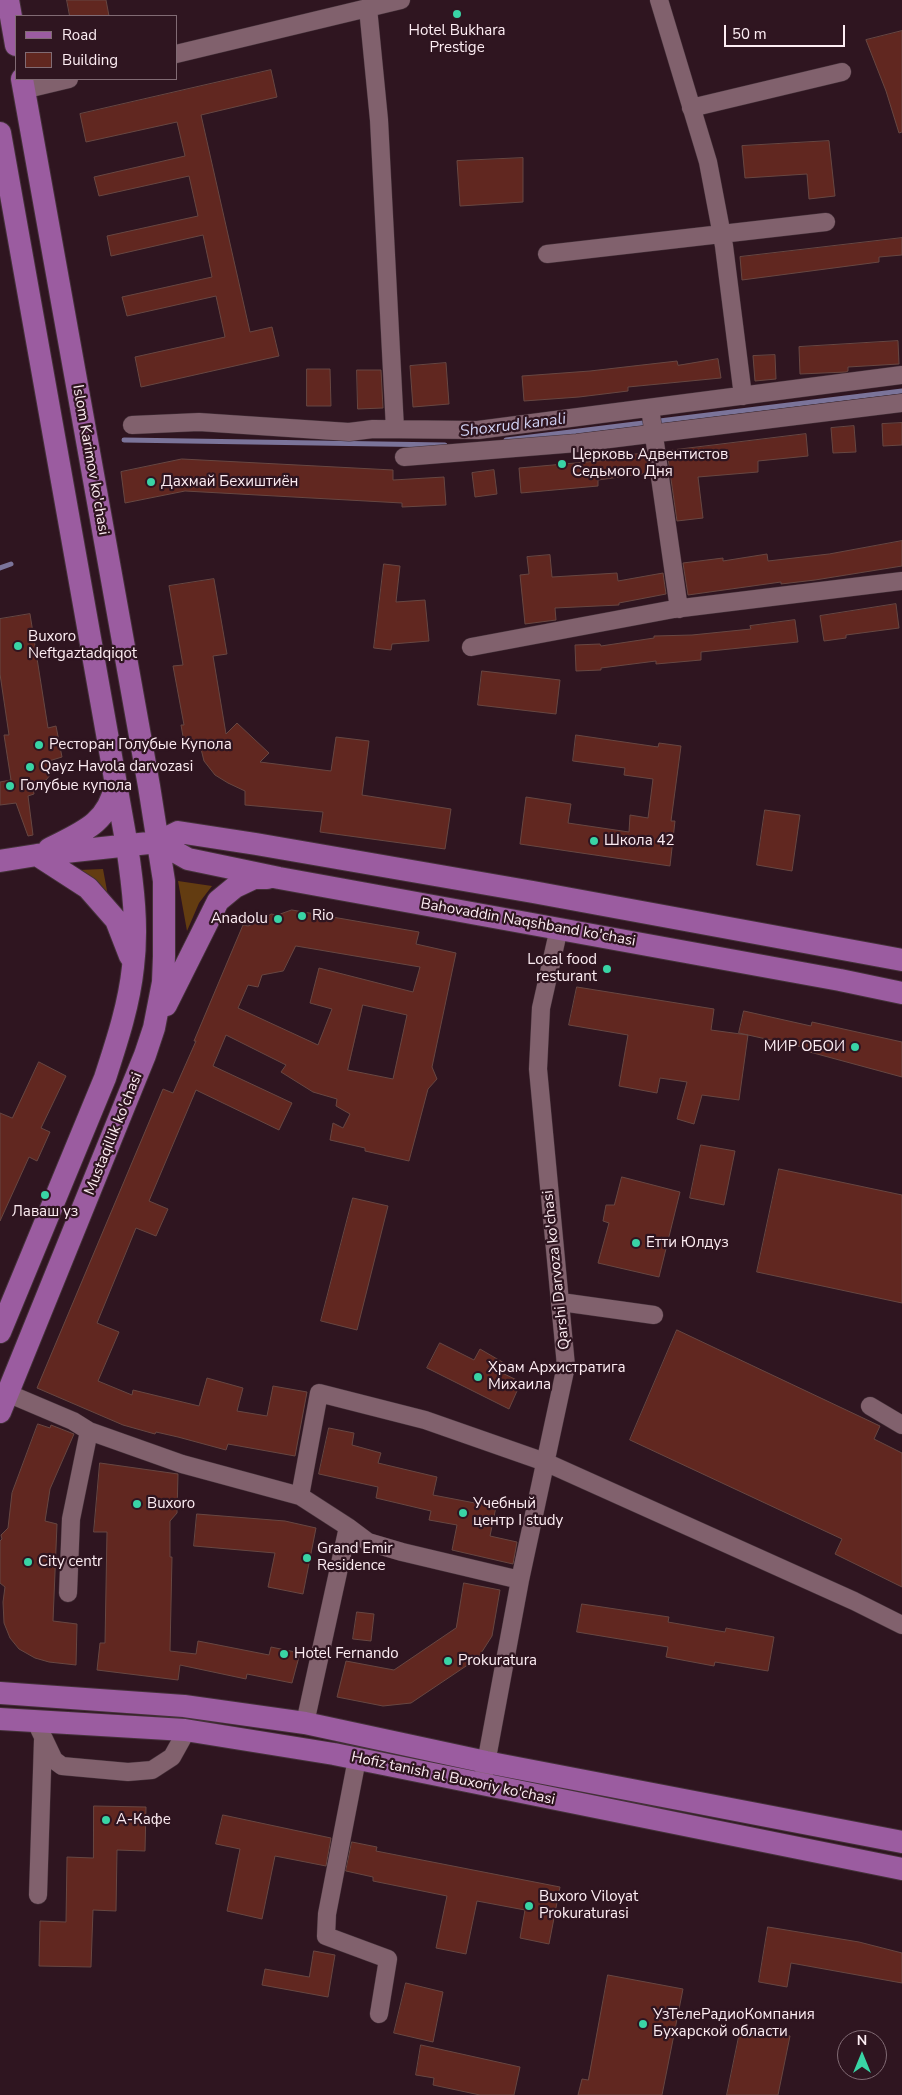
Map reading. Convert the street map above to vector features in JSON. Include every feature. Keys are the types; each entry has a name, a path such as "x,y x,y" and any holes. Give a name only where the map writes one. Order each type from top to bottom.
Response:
{"main road":[{"path":"8,0 15,39"},
{"name":"Islom Karimov ko'chasi","path":"23,84 158,842"},
{"name":"Islom Karimov ko'chasi","path":"1,147 51,410 127,846"},
{"path":"37,855 91,828 113,800 116,783"},
{"name":"Bahovaddin Naqshband ko'chasi","path":"0,861 37,855 158,842 178,832 533,892 899,957"},
{"name":"Bahovaddin Naqshband ko'chasi","path":"158,842 188,859 279,878 559,928 902,993"},
{"name":"Mustaqillik ko'chasi","path":"4,1403 145,1056 154,1028 163,982 164,956 164,881 158,842"},
{"name":"Mustaqillik ko'chasi","path":"0,1332 105,1078 127,1006 134,966 136,916 127,846"},
{"path":"37,855 88,888 103,904 116,920 134,966"},
{"path":"154,1028 218,901 235,887 254,878 279,878"},
{"name":"Hofiz tanish al Buxoriy ko'chasi","path":"0,1694 184,1706 306,1723 486,1762 902,1842"},
{"name":"Hofiz tanish al Buxoriy ko'chasi","path":"0,1719 39,1728 188,1730 357,1759 902,1869"},
{"path":"719,1833 724,1807"}],"street":[{"path":"178,54 401,0"},
{"path":"659,0 708,162 722,234 742,396"},
{"path":"368,8 379,120 395,429"},
{"path":"691,108 842,72"},
{"path":"23,84 60,80"},
{"path":"547,254 826,222"},
{"path":"132,425 155,422 199,422 349,432 374,429 478,430 902,375"},
{"path":"404,457 577,443 902,403"},
{"path":"650,408 679,609"},
{"path":"471,647 679,609 902,581"},
{"name":"Qarshi Darvoza ko'chasi","path":"482,1785 520,1580 566,1366 538,1069 541,1008 559,928"},
{"path":"561,1302 654,1315"},
{"path":"300,1496 319,1393 426,1420 545,1462 854,1601 902,1625"},
{"path":"4,1403 73,1421 89,1431 182,1464 300,1496 368,1542 520,1580"},
{"path":"870,1406 902,1425"},
{"path":"68,1593 71,1519 89,1431"},
{"path":"306,1723 348,1527"},
{"path":"39,1728 54,1760 62,1766 128,1772 152,1770 172,1757 188,1730"},
{"path":"38,1895 39,1728"},
{"path":"357,1759 327,1914 326,1936 388,1959 379,2014"}],"shaded area":[{"path":"103,869 108,896 101,885 79,870"},
{"path":"178,881 212,886 199,903 187,931"}],"building":[{"path":"67,0 106,0 109,15 70,15"},
{"path":"902,31 902,132 899,133 886,91 866,40"},
{"path":"271,70 277,97 201,115 250,332 272,327 279,356 141,387 135,357 225,337 216,296 127,316 122,297 212,277 203,235 111,256 107,236 198,216 189,176 99,196 94,177 185,156 177,122 86,142 80,114"},
{"path":"829,141 835,196 809,199 807,174 745,178 742,146"},
{"path":"523,158 523,202 460,206 457,161"},
{"path":"902,238 902,255 879,257 879,262 742,280 740,257"},
{"path":"898,341 899,364 848,367 846,372 800,374 799,347"},
{"path":"775,355 776,379 755,381 753,356"},
{"path":"718,359 721,378 628,387 628,391 579,397 524,401 522,376 590,371 677,361 678,365"},
{"path":"446,363 449,404 413,407 410,366"},
{"path":"307,369 330,369 331,406 307,406"},
{"path":"357,370 381,370 383,408 358,409"},
{"path":"902,423 902,445 883,446 882,424"},
{"path":"854,426 856,452 833,453 831,428"},
{"path":"806,434 808,456 758,461 758,472 698,477 703,518 677,521 667,451"},
{"path":"646,453 649,473 598,480 598,486 521,493 519,468 609,460 609,458"},
{"path":"182,459 393,470 393,480 444,477 446,505 402,507 402,503 185,491 125,503 121,472"},
{"path":"494,470 497,494 475,497 472,473"},
{"path":"902,541 902,566 815,580 781,584 781,582 688,595 683,563 723,558 723,561 767,554 768,561 829,554"},
{"path":"550,555 552,577 617,573 618,581 663,573 666,594 619,603 619,605 555,608 556,620 525,624 520,575 529,574 527,557"},
{"path":"384,564 400,566 396,602 425,600 429,641 392,644 391,650 374,648"},
{"path":"214,579 227,654 213,656 226,734 237,723 269,753 260,762 331,771 336,737 369,741 362,795 451,809 445,849 320,832 323,812 245,805 245,791 215,775 204,761 200,745 185,748 181,725 184,725 173,666 183,665 169,586"},
{"path":"896,604 899,628 846,635 846,638 824,641 820,616"},
{"path":"30,614 48,728 56,726 62,757 49,761 51,774 46,780 32,782 34,794 28,796 33,835 28,836 16,803 0,805 0,782 11,780 4,735 9,735 0,674 0,619"},
{"path":"795,620 798,642 701,652 701,660 656,664 656,661 601,668 601,670 576,671 575,645 600,644 601,646 654,638 654,636 692,635 751,629 750,626"},
{"path":"482,671 560,680 556,714 478,705"},
{"path":"576,735 658,747 659,743 681,746 671,821 675,821 670,866 520,844 526,797 571,804 568,823 629,832 630,815 648,818 653,779 624,775 625,768 573,761"},
{"path":"765,810 800,815 792,871 757,865"},
{"path":"292,910 419,932 416,944 456,953 432,1067 437,1079 428,1089 409,1161 365,1151 365,1148 330,1140 333,1123 343,1128 350,1114 336,1106 337,1099 313,1092 281,1072 286,1065 226,1035 213,1066 292,1103 279,1130 196,1090 149,1201 168,1209 156,1236 136,1228 97,1323 119,1332 98,1381 132,1395 133,1390 199,1406 207,1378 243,1388 237,1411 267,1416 273,1386 307,1392 295,1456 228,1444 226,1450 156,1432 155,1434 123,1425 37,1388 163,1089 173,1093 243,925 248,926 263,920 271,914 277,915","holes":["296,946 420,967 413,992 319,968 310,1003 332,1009 318,1045 238,1008 248,985 258,987 262,975 283,971","363,1005 407,1015 393,1079 348,1070"]},
{"path":"577,987 714,1009 711,1030 748,1035 739,1100 702,1095 694,1124 677,1119 687,1082 660,1078 657,1093 619,1086 628,1035 569,1025"},
{"name":"МИР ОБОИ","path":"744,1011 811,1026 812,1022 902,1042 902,1077 806,1051 807,1048 739,1033"},
{"path":"39,1062 66,1076 41,1128 50,1132 37,1161 29,1157 0,1221 0,1113 12,1118"},
{"path":"701,1145 735,1151 724,1205 690,1198"},
{"path":"779,1169 902,1195 902,1303 757,1272"},
{"name":"Етти Юлдуз","path":"622,1177 680,1192 659,1277 598,1263 609,1223 603,1221 606,1205 614,1205"},
{"path":"353,1198 388,1206 357,1330 321,1321"},
{"path":"677,1330 880,1426 874,1439 902,1453 902,1587 835,1554 842,1539 630,1440"},
{"name":"Храм Архистратига Михаила","path":"440,1343 474,1360 480,1349 504,1363 500,1372 521,1382 509,1409 427,1368"},
{"name":"City centr","path":"38,1424 50,1428 51,1425 74,1434 50,1489 45,1521 57,1524 53,1621 77,1624 76,1665 49,1662 35,1658 19,1649 10,1638 4,1623 3,1602 5,1587 0,1583 1,1535 8,1528 12,1493"},
{"path":"329,1428 354,1433 352,1445 381,1453 378,1463 437,1477 433,1495 496,1507 490,1536 517,1542 513,1564 452,1550 457,1525 429,1520 431,1511 376,1498 378,1487 319,1474"},
{"path":"100,1463 178,1474 177,1513 170,1521 170,1557 172,1557 170,1651 196,1654 198,1641 269,1655 271,1647 300,1653 292,1683 247,1674 246,1679 180,1665 178,1680 97,1670 100,1643 105,1643 107,1532 94,1532"},
{"path":"197,1514 285,1521 316,1528 303,1594 268,1587 275,1553 194,1546"},
{"path":"464,1583 500,1590 492,1636 478,1658 411,1703 383,1706 337,1697 346,1661 394,1670 456,1628"},
{"path":"582,1604 669,1617 668,1622 725,1632 726,1628 774,1637 768,1671 715,1662 714,1666 666,1657 668,1647 577,1632"},
{"path":"357,1612 374,1614 371,1641 353,1639"},
{"path":"94,1806 146,1807 145,1851 117,1850 116,1911 93,1910 91,1967 39,1966 40,1921 66,1922 67,1857 93,1858"},
{"path":"223,1815 331,1838 326,1866 275,1856 262,1919 227,1911 240,1849 216,1844"},
{"name":"Buxoro Viloyat Prokuraturasi","path":"352,1842 377,1847 376,1851 560,1887 549,1944 520,1938 525,1910 477,1901 466,1954 436,1948 447,1896 373,1881 373,1877 346,1871"},
{"path":"768,1927 859,1942 902,1953 902,1983 791,1963 787,1987 759,1982"},
{"path":"314,1951 335,1955 328,1997 262,1985 265,1969 309,1977"},
{"path":"608,1975 683,1989 662,2095 578,2095 582,2079 588,2080"},
{"path":"406,1983 443,1992 433,2042 394,2033"},
{"path":"741,2027 790,2036 778,2095 727,2095"},
{"path":"421,2045 520,2067 514,2095 480,2095 433,2085 434,2078 416,2075"}],"waterway":[{"name":"Shoxrud kanali","path":"506,440 902,391"},
{"name":"Shoxrud kanali","path":"124,440 445,445"},
{"name":"Shoxrud kanali","path":"0,568 11,564"}],"place":[{"name":"Hotel Bukhara Prestige","path":"457,14"},
{"name":"Церковь Адвентистов Седьмого Дня","path":"562,464"},
{"name":"Дахмай Бехиштиён","path":"151,482"},
{"name":"Buxoro Neftgaztadqiqot","path":"18,646"},
{"name":"Ресторан Голубые Купола","path":"39,745"},
{"name":"Qayz Havola darvozasi","path":"30,767"},
{"name":"Голубые купола","path":"10,786"},
{"name":"Школа 42","path":"594,841"},
{"name":"Rio","path":"302,916"},
{"name":"Anadolu","path":"278,919"},
{"name":"Local food resturant","path":"607,969"},
{"name":"МИР ОБОИ","path":"855,1047"},
{"name":"Лаваш уз","path":"45,1195"},
{"name":"Етти Юлдуз","path":"636,1243"},
{"name":"Храм Архистратига Михаила","path":"478,1377"},
{"name":"Buxoro","path":"137,1504"},
{"name":"Учебный центр I study","path":"463,1513"},
{"name":"Grand Emir Residence","path":"307,1558"},
{"name":"City centr","path":"28,1562"},
{"name":"Hotel Fernando","path":"284,1654"},
{"name":"Prokuratura","path":"448,1661"},
{"name":"А-Кафе","path":"106,1820"},
{"name":"Buxoro Viloyat Prokuraturasi","path":"529,1906"},
{"name":"УзТелеРадиоКомпания Бухарской области","path":"643,2024"}]}
